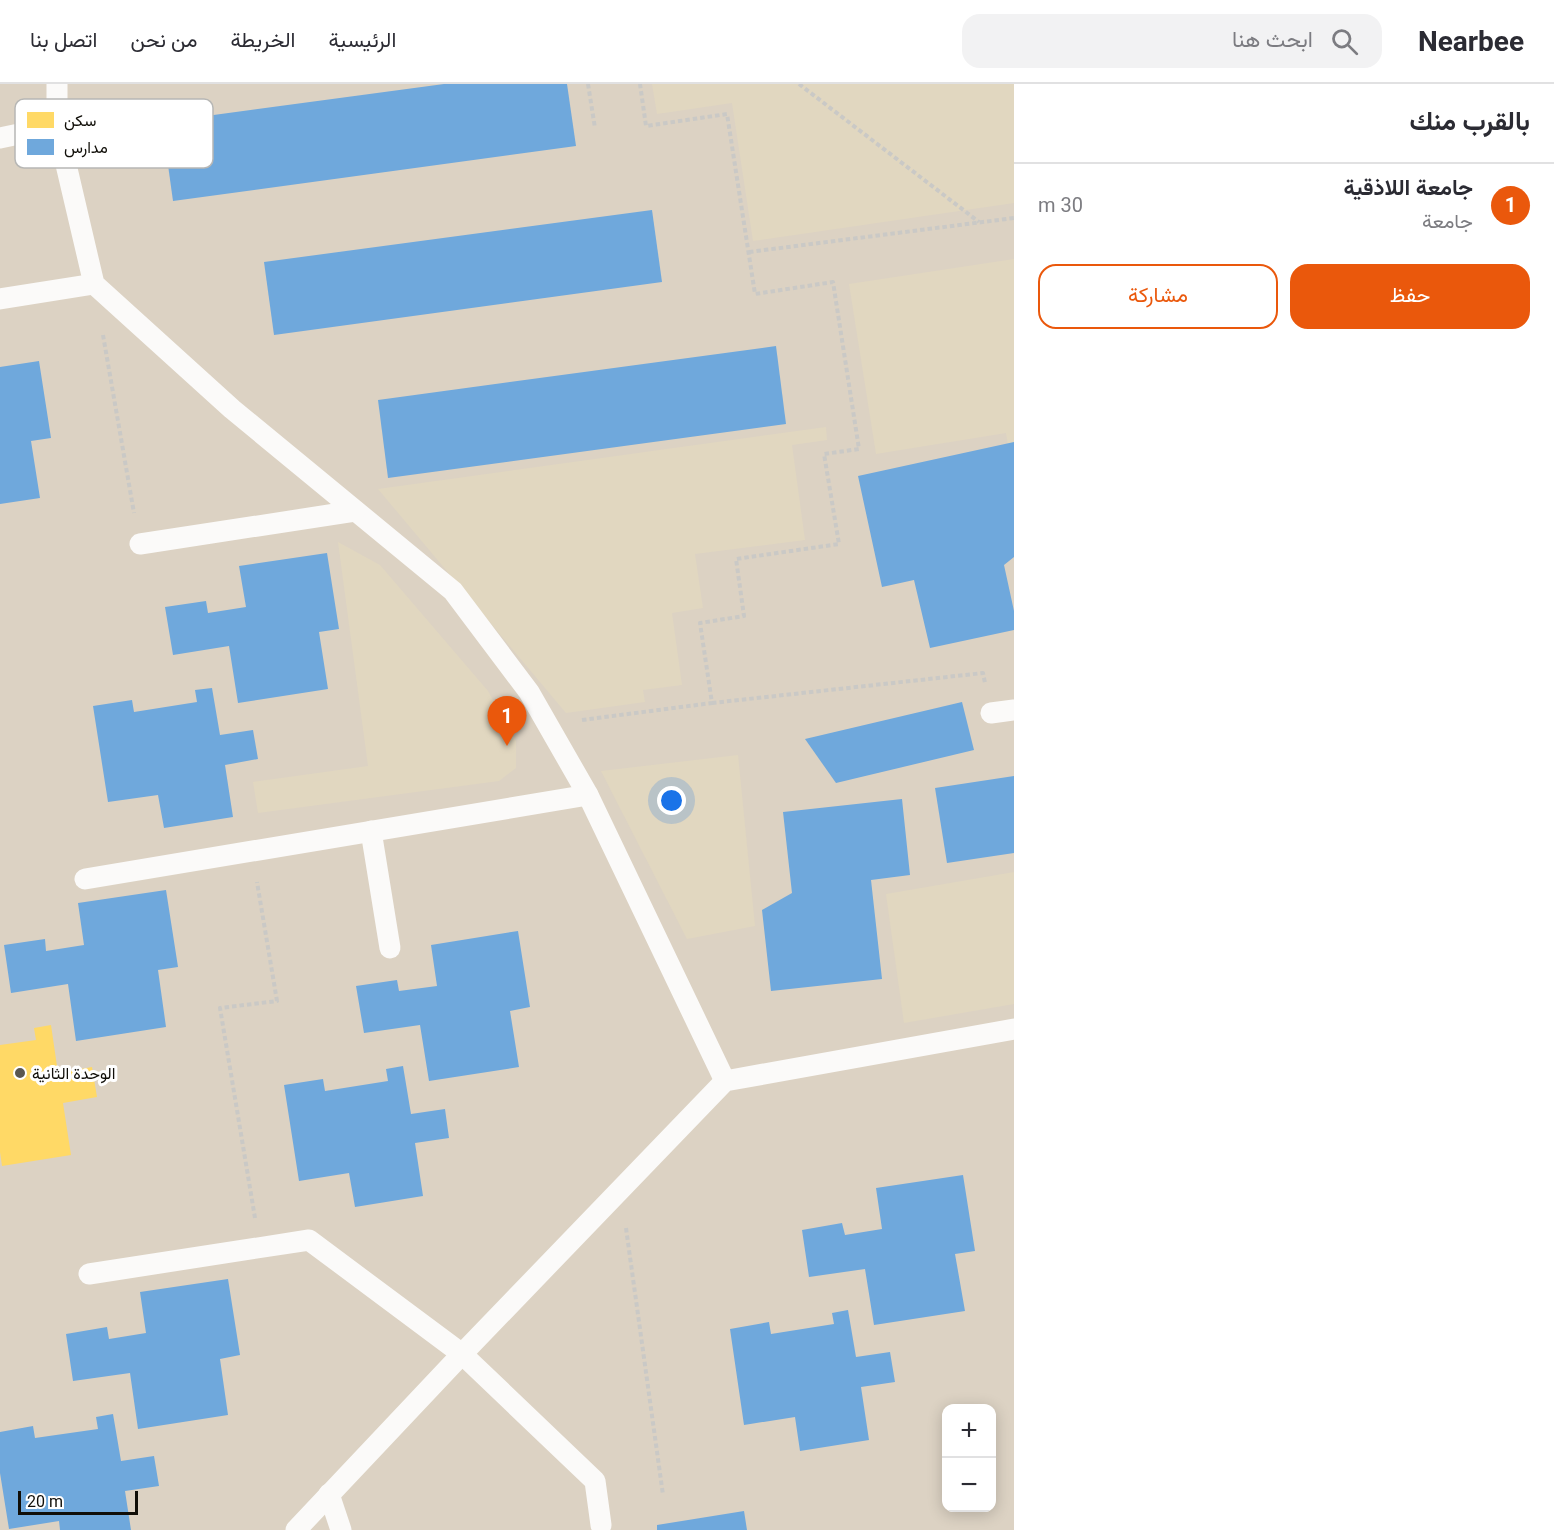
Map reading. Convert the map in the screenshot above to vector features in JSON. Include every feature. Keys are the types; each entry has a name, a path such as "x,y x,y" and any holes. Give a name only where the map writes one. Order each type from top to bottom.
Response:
{"lane":[{"path":"0,138 15,135"},
{"path":"67,168 94,284 232,409 453,591 529,692 588,795 725,1081"},
{"path":"0,299 94,284"},
{"path":"140,543 355,511"},
{"path":"991,713 1014,710"},
{"path":"85,879 588,795"},
{"path":"371,831 390,948"},
{"path":"296,1530 725,1081 1014,1029"},
{"path":"89,1274 309,1240 462,1354 595,1481 601,1525"},
{"path":"329,1494 341,1530"}],"path":[{"path":"588,84 595,128"},
{"path":"640,84 646,126 727,114 755,294 833,282 859,449 825,454 839,544 736,560 744,616 700,623 712,704"},
{"path":"799,84 979,222"},
{"path":"749,252 1014,218"},
{"path":"94,284 140,543"},
{"path":"547,724 983,674 991,713"},
{"path":"251,851 278,1001 220,1008 260,1247"},
{"path":"621,1189 663,1495"}],"shaded area":[{"path":"0,84 1014,84 1014,1530 0,1530"},
{"path":"652,84 1014,84 1014,203 753,241 732,103 657,114"},
{"path":"1014,259 1014,484 1006,433 876,454 849,284"},
{"path":"826,427 827,440 792,445 805,540 695,554 703,608 672,613 682,685 643,690 645,702 566,713 378,489"},
{"path":"338,542 380,565 488,691 516,741 516,768 499,781 258,813 253,782 368,766"},
{"path":"738,755 755,926 687,939 601,771"},
{"path":"1014,872 1014,1004 904,1023 886,894"}],"building: سكن":[{"path":"51,1025 58,1073 92,1067 97,1097 63,1103 71,1155 2,1166 0,1045 36,1040 34,1028"}],"building: مدارس":[{"path":"444,84 567,84 576,146 173,201 168,168 213,168 213,115"},
{"path":"652,210 662,282 274,335 264,262"},
{"path":"776,346 786,424 388,478 378,400"},
{"path":"39,361 51,438 31,441 40,498 0,504 0,367"},
{"path":"1014,442 1014,557 1004,565 1014,611 1014,630 930,648 914,580 882,587 858,476"},
{"path":"327,553 339,629 319,632 328,689 238,703 229,646 173,655 165,607 206,601 208,613 246,607 239,566"},
{"path":"212,688 220,735 253,730 258,759 225,765 233,817 164,828 158,795 108,802 93,706 132,700 134,712 197,702 195,690"},
{"path":"962,702 974,750 836,783 805,739"},
{"path":"1014,776 1014,853 947,863 935,788"},
{"path":"902,799 910,875 871,880 882,979 771,991 762,910 792,893 783,812"},
{"path":"166,890 178,967 158,970 166,1027 76,1041 68,984 11,993 4,945 45,939 46,951 84,945 78,903"},
{"path":"518,931 530,1007 510,1011 519,1067 429,1081 420,1025 364,1033 356,986 397,980 399,991 437,986 431,945"},
{"path":"403,1066 411,1114 445,1109 449,1138 415,1143 423,1196 355,1207 349,1173 299,1181 284,1085 323,1079 325,1091 388,1081 386,1069"},
{"path":"963,1175 975,1251 955,1254 965,1311 874,1325 865,1269 809,1277 802,1230 842,1223 845,1235 882,1229 876,1188"},
{"path":"228,1279 240,1355 220,1359 228,1415 138,1429 130,1373 73,1381 66,1334 107,1327 109,1339 146,1333 140,1292"},
{"path":"848,1310 856,1357 890,1352 895,1382 861,1387 869,1440 800,1451 795,1417 744,1425 730,1329 769,1322 771,1334 834,1324 832,1313"},
{"path":"113,1414 121,1461 154,1456 159,1486 125,1491 131,1530 60,1530 59,1521 9,1529 0,1473 0,1432 33,1426 35,1438 98,1429 96,1417"},
{"path":"744,1511 747,1530 657,1530 657,1525"}],"place":[{"name":"جامعة اللاذقية","path":"507,746"},
{"name":"الوحدة الثانية","path":"20,1073"}]}
